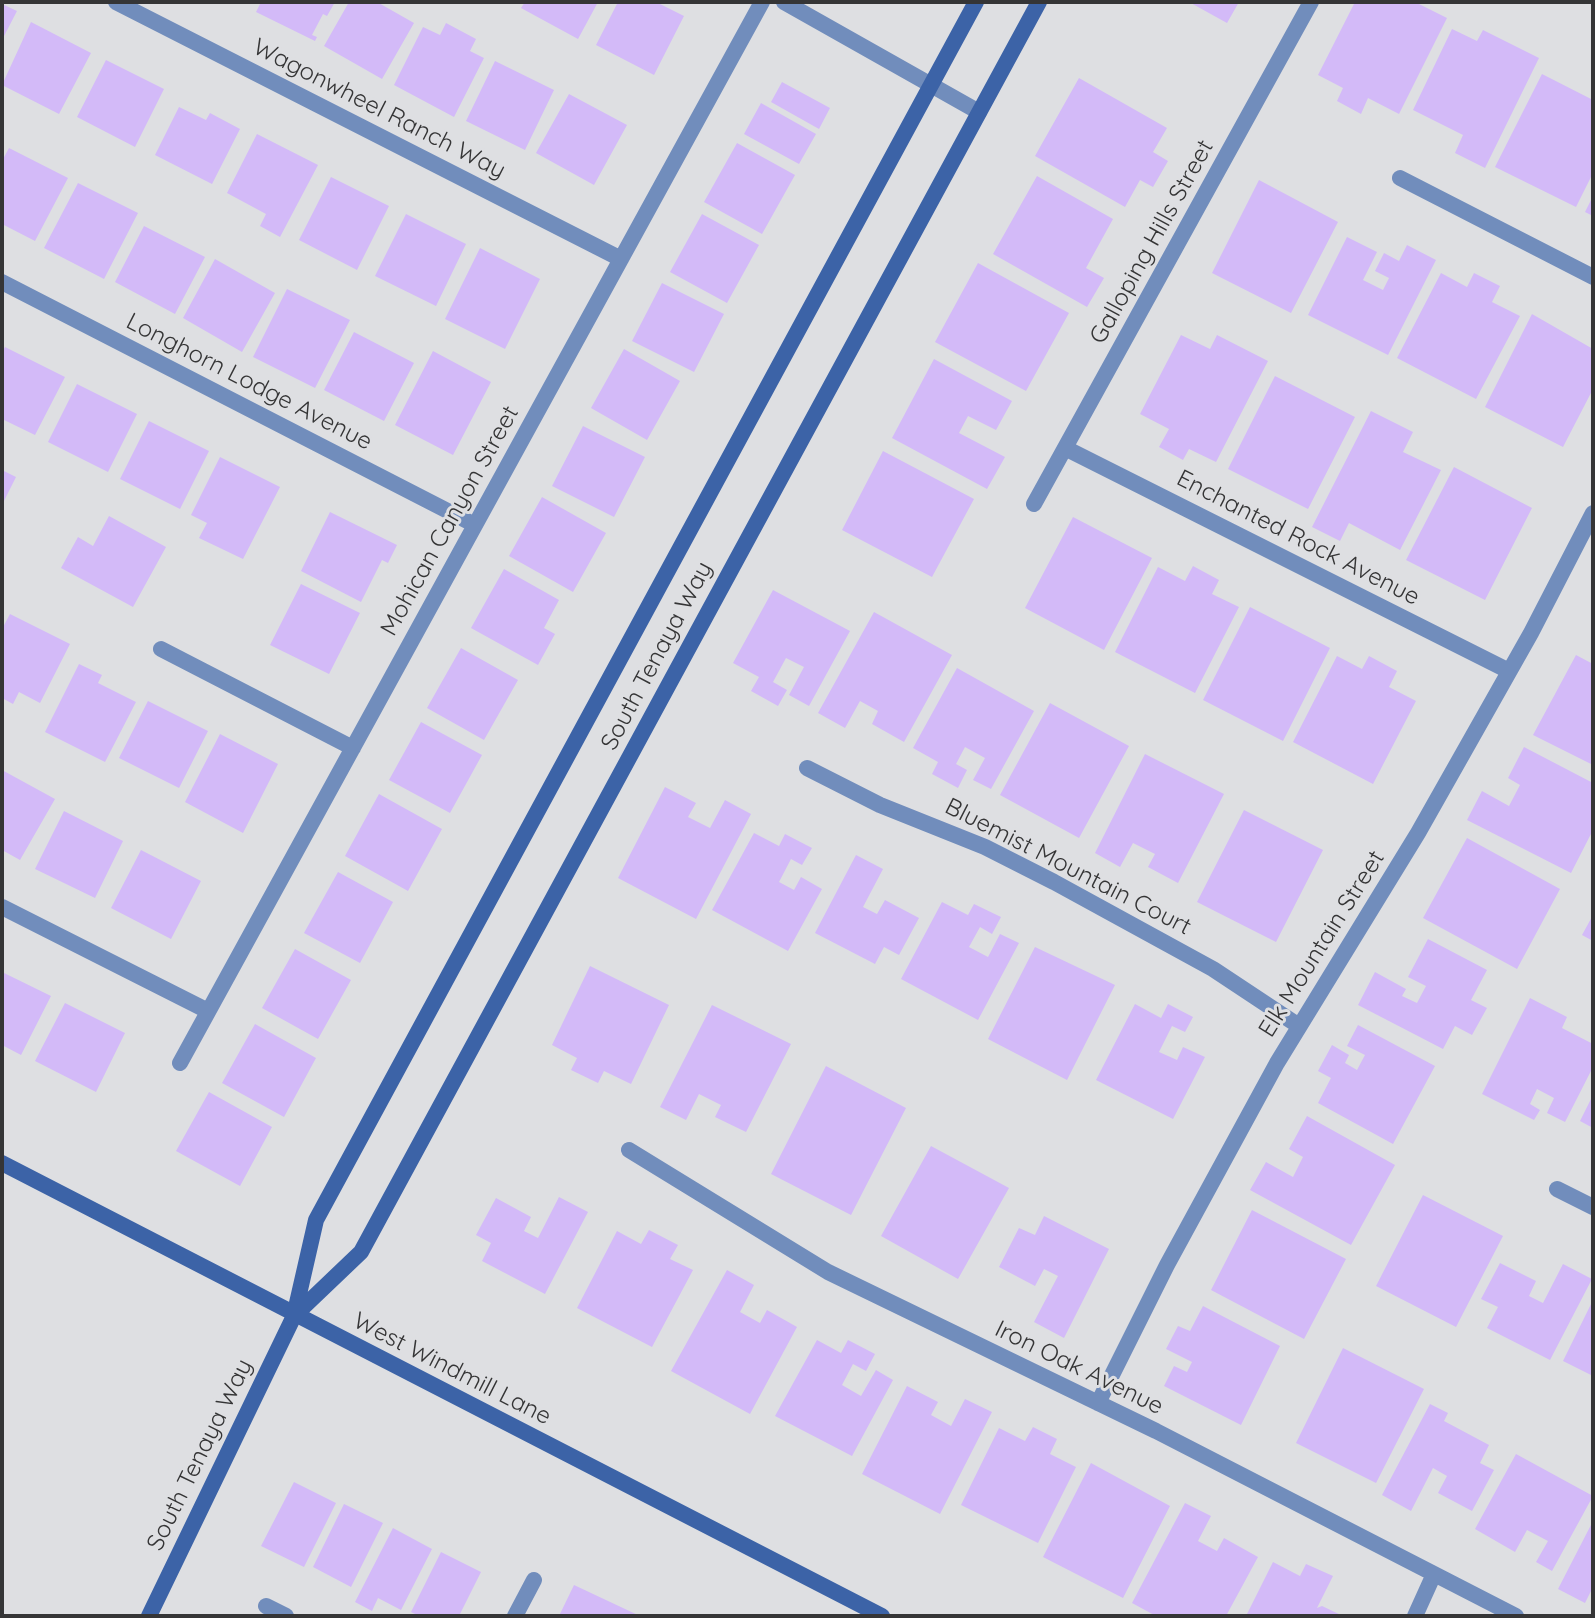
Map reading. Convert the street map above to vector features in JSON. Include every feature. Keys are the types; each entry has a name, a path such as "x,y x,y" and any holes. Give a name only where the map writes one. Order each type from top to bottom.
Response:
{"street":[{"name":"Wagonwheel Ranch Way","path":"116,2 621,259"},
{"name":"Mohican Canyon Street","path":"180,1063 762,2"},
{"path":"784,2 979,112"},
{"name":"South Tenaya Way","path":"149,1616 294,1316 316,1220 976,2"},
{"name":"South Tenaya Way","path":"294,1316 361,1252 1039,2"},
{"name":"Galloping Hills Street","path":"1034,504 1311,2"},
{"path":"1400,178 1593,277"},
{"name":"Longhorn Lodge Avenue","path":"2,282 475,525"},
{"name":"Enchanted Rock Avenue","path":"1065,448 1509,671"},
{"name":"Elk Mountain Street","path":"1098,1403 1167,1265 1299,1026 1418,833 1593,513"},
{"path":"161,649 353,748"},
{"name":"Bluemist Mountain Court","path":"807,768 880,805 985,847 1054,882 1213,969 1299,1026"},
{"path":"2,907 208,1011"},
{"name":"Iron Oak Avenue","path":"629,1150 828,1272 1098,1403 1516,1616"},
{"name":"West Windmill Lane","path":"2,1163 882,1616"},
{"path":"1557,1189 1593,1207"},
{"path":"1415,1616 1434,1574"},
{"path":"515,1616 534,1580"},
{"path":"1474,1616 1483,1599"},
{"path":"266,1606 286,1616"}],"building":[{"path":"261,2 335,2 327,16 323,14 312,35 317,37 315,41 256,12"},
{"path":"349,2 377,2 414,23 382,79 324,46"},
{"path":"525,2 598,2 578,39 521,8"},
{"path":"618,2 656,2 684,16 654,75 596,45"},
{"path":"1189,2 1239,2 1227,23"},
{"path":"1355,2 1415,2 1447,18 1399,114 1368,98 1361,114 1337,101 1343,88 1318,75"},
{"path":"2,4 17,11 2,40"},
{"path":"31,22 91,53 59,114 2,85"},
{"path":"446,23 476,39 470,51 484,58 454,117 394,85 423,27 440,35"},
{"path":"1452,29 1477,41 1483,30 1539,58 1485,168 1455,153 1463,135 1413,110"},
{"path":"106,60 164,89 135,147 77,117"},
{"path":"495,61 554,90 525,150 466,121"},
{"path":"1542,74 1593,100 1593,173 1576,207 1495,167"},
{"path":"1079,78 1167,128 1153,152 1168,161 1153,187 1140,180 1125,207 1035,156"},
{"path":"782,82 830,108 819,129 771,102"},
{"path":"569,94 627,125 594,185 536,153"},
{"path":"761,103 816,134 799,164 744,134"},
{"path":"179,107 206,120 210,113 240,129 212,184 155,155"},
{"path":"257,134 318,165 280,237 260,226 266,214 227,193"},
{"path":"737,143 795,175 762,234 704,202"},
{"path":"9,148 68,178 35,241 2,224 2,161"},
{"path":"1037,176 1113,219 1086,268 1104,278 1087,307 993,254"},
{"path":"331,177 389,206 357,270 299,240"},
{"path":"1259,180 1338,222 1291,313 1212,273"},
{"path":"78,183 138,213 104,279 44,248"},
{"path":"1593,196 1593,216 1585,212"},
{"path":"406,214 466,244 436,306 375,276"},
{"path":"702,214 759,245 727,303 670,272"},
{"path":"144,226 205,257 175,314 115,282"},
{"path":"1347,237 1377,252 1363,280 1383,290 1389,278 1375,271 1384,253 1399,261 1407,245 1436,260 1388,355 1308,315"},
{"path":"480,248 540,279 505,349 445,319"},
{"path":"215,259 275,293 242,352 183,318"},
{"path":"978,263 1069,313 1026,391 935,342"},
{"path":"1441,273 1467,287 1474,273 1500,286 1492,302 1520,316 1476,399 1397,358"},
{"path":"662,283 724,314 694,372 632,341"},
{"path":"287,289 350,320 315,388 253,357"},
{"path":"1532,314 1593,349 1593,389 1563,447 1485,407"},
{"path":"354,332 414,363 384,421 324,390"},
{"path":"1181,335 1210,349 1217,335 1268,361 1216,462 1189,449 1183,460 1159,447 1169,429 1140,414"},
{"path":"5,347 65,377 35,435 2,419 2,353"},
{"path":"624,349 680,381 647,440 591,408"},
{"path":"433,351 491,382 453,455 395,425"},
{"path":"934,359 1012,401 996,430 968,416 959,433 1005,457 987,489 892,438"},
{"path":"1275,376 1355,417 1308,509 1228,469"},
{"path":"77,384 137,414 108,472 48,442"},
{"path":"1371,411 1413,432 1403,452 1441,470 1400,550 1349,523 1340,541 1312,527"},
{"path":"149,421 209,451 180,509 120,479"},
{"path":"583,426 645,457 614,517 552,486"},
{"path":"883,451 974,499 932,577 842,530"},
{"path":"220,457 280,487 243,559 199,538 207,523 191,515"},
{"path":"1454,467 1532,508 1485,600 1406,560"},
{"path":"2,470 16,477 2,505"},
{"path":"542,497 606,533 573,592 509,556"},
{"path":"330,512 397,545 388,563 382,560 361,602 301,571"},
{"path":"109,516 166,547 133,607 61,568 78,537 93,546"},
{"path":"1073,517 1152,558 1104,650 1025,608"},
{"path":"1193,566 1219,580 1212,594 1239,607 1195,693 1115,652 1158,567 1185,581"},
{"path":"504,569 559,600 544,628 555,634 538,665 471,628"},
{"path":"301,584 360,613 329,674 270,645"},
{"path":"773,590 850,631 809,706 789,695 804,667 786,658 773,682 787,690 778,706 751,691 759,677 733,663"},
{"path":"1250,607 1330,648 1283,741 1203,700"},
{"path":"874,612 952,655 904,742 872,724 878,711 860,701 845,728 818,713"},
{"path":"10,614 70,644 40,703 19,692 13,704 2,698 2,629"},
{"path":"461,648 518,680 484,740 427,708"},
{"path":"1576,655 1593,664 1593,765 1533,735"},
{"path":"1337,656 1362,669 1369,656 1397,671 1389,687 1416,701 1373,784 1293,742"},
{"path":"79,664 102,675 98,683 136,702 105,762 45,732"},
{"path":"957,668 1034,711 991,789 973,780 985,758 965,747 956,764 967,770 958,788 932,774 938,762 913,748"},
{"path":"148,701 208,731 179,788 119,758"},
{"path":"1050,703 1129,746 1079,838 1000,795"},
{"path":"421,722 482,755 450,813 389,780"},
{"path":"220,734 278,764 243,833 185,802"},
{"path":"1524,747 1593,783 1593,830 1571,873 1467,820 1482,791 1509,806 1520,785 1508,778"},
{"path":"1145,754 1224,794 1178,883 1148,867 1155,854 1133,843 1120,867 1095,853"},
{"path":"2,770 55,799 20,860 2,850"},
{"path":"665,787 696,803 688,817 710,828 725,800 751,814 696,919 618,878"},
{"path":"379,794 442,829 408,891 345,856"},
{"path":"1244,810 1323,850 1276,942 1197,902"},
{"path":"64,811 123,841 95,898 35,869"},
{"path":"754,833 779,846 785,834 812,848 802,865 791,859 779,882 794,890 801,877 822,889 788,951 712,910"},
{"path":"1467,838 1560,889 1517,969 1423,918"},
{"path":"141,850 201,881 171,939 111,908"},
{"path":"856,855 883,869 863,907 877,914 885,900 919,918 899,955 884,947 875,964 815,933"},
{"path":"338,872 393,902 360,963 304,933"},
{"path":"942,902 968,915 974,904 1001,917 992,934 980,927 969,947 988,957 1000,934 1019,943 978,1020 901,979"},
{"path":"1593,915 1593,941 1582,935"},
{"path":"1428,939 1487,970 1471,1000 1487,1008 1472,1035 1455,1026 1443,1049 1358,1005 1375,972 1406,989 1402,996 1417,1003 1426,986 1408,977"},
{"path":"1035,947 1115,985 1067,1080 988,1039"},
{"path":"295,949 351,980 318,1039 262,1008"},
{"path":"590,966 669,1005 631,1084 604,1071 598,1083 571,1070 577,1058 552,1045"},
{"path":"2,972 51,996 21,1055 2,1045"},
{"path":"1530,998 1567,1017 1562,1028 1593,1044 1593,1067 1565,1122 1547,1113 1554,1098 1537,1089 1530,1104 1540,1110 1534,1120 1482,1094"},
{"path":"65,1003 125,1033 96,1092 35,1061"},
{"path":"1135,1004 1161,1018 1168,1004 1193,1017 1185,1032 1172,1026 1159,1052 1177,1060 1183,1047 1205,1057 1173,1119 1096,1080"},
{"path":"712,1005 791,1044 746,1132 715,1117 721,1105 699,1094 686,1120 660,1107"},
{"path":"255,1024 316,1058 284,1117 222,1083"},
{"path":"1358,1025 1435,1066 1393,1144 1318,1103 1331,1078 1318,1071 1332,1045 1349,1055 1345,1063 1357,1070 1365,1055 1347,1046"},
{"path":"826,1066 906,1108 851,1215 771,1174"},
{"path":"209,1092 272,1127 240,1186 176,1151"},
{"path":"1593,1095 1593,1128 1580,1121"},
{"path":"1307,1116 1395,1165 1351,1245 1250,1190 1266,1162 1293,1177 1303,1157 1289,1149"},
{"path":"931,1146 1009,1188 958,1279 881,1236"},
{"path":"1423,1195 1503,1236 1456,1327 1376,1286"},
{"path":"559,1197 588,1212 545,1294 482,1261 491,1243 476,1235 496,1198 531,1217 524,1231 538,1238"},
{"path":"1252,1210 1346,1259 1304,1339 1211,1290"},
{"path":"1044,1216 1109,1249 1064,1338 1034,1322 1058,1276 1044,1269 1035,1286 999,1267 1019,1228 1035,1235"},
{"path":"649,1230 678,1245 670,1259 693,1270 652,1347 577,1308 617,1231 641,1244"},
{"path":"1500,1263 1536,1281 1529,1296 1543,1303 1563,1264 1592,1279 1550,1360 1487,1328 1498,1307 1481,1299"},
{"path":"727,1270 754,1285 740,1312 760,1323 767,1310 797,1327 750,1414 671,1371"},
{"path":"1593,1300 1593,1376 1563,1361"},
{"path":"1203,1306 1280,1346 1241,1425 1164,1386 1174,1366 1187,1372 1192,1362 1166,1349 1178,1326 1190,1331"},
{"path":"817,1340 841,1353 848,1340 875,1354 866,1371 853,1364 842,1385 861,1396 876,1370 893,1380 852,1456 775,1416"},
{"path":"1343,1348 1424,1389 1376,1483 1296,1443"},
{"path":"907,1386 938,1402 931,1415 951,1426 965,1399 992,1412 940,1514 862,1474"},
{"path":"1430,1404 1448,1413 1444,1421 1489,1445 1480,1463 1494,1470 1472,1511 1438,1493 1447,1476 1433,1468 1411,1511 1382,1495"},
{"path":"1033,1427 1057,1439 1050,1454 1076,1467 1038,1543 961,1505 999,1428 1025,1441"},
{"path":"1516,1454 1593,1496 1552,1571 1536,1562 1548,1541 1527,1530 1515,1552 1475,1529"},
{"path":"1091,1463 1170,1506 1123,1598 1043,1557"},
{"path":"294,1482 336,1503 304,1567 261,1546"},
{"path":"1185,1503 1211,1516 1198,1541 1217,1551 1224,1538 1258,1557 1226,1616 1156,1616 1132,1603"},
{"path":"344,1504 383,1523 351,1587 313,1567"},
{"path":"1593,1521 1593,1587 1585,1603 1558,1589"},
{"path":"393,1528 432,1549 401,1610 378,1598 372,1611 355,1602"},
{"path":"441,1552 481,1572 459,1616 419,1616 411,1612"},
{"path":"1273,1562 1300,1576 1306,1564 1333,1576 1317,1608 1322,1606 1343,1616 1246,1616"},
{"path":"574,1585 640,1616 559,1616"}]}
